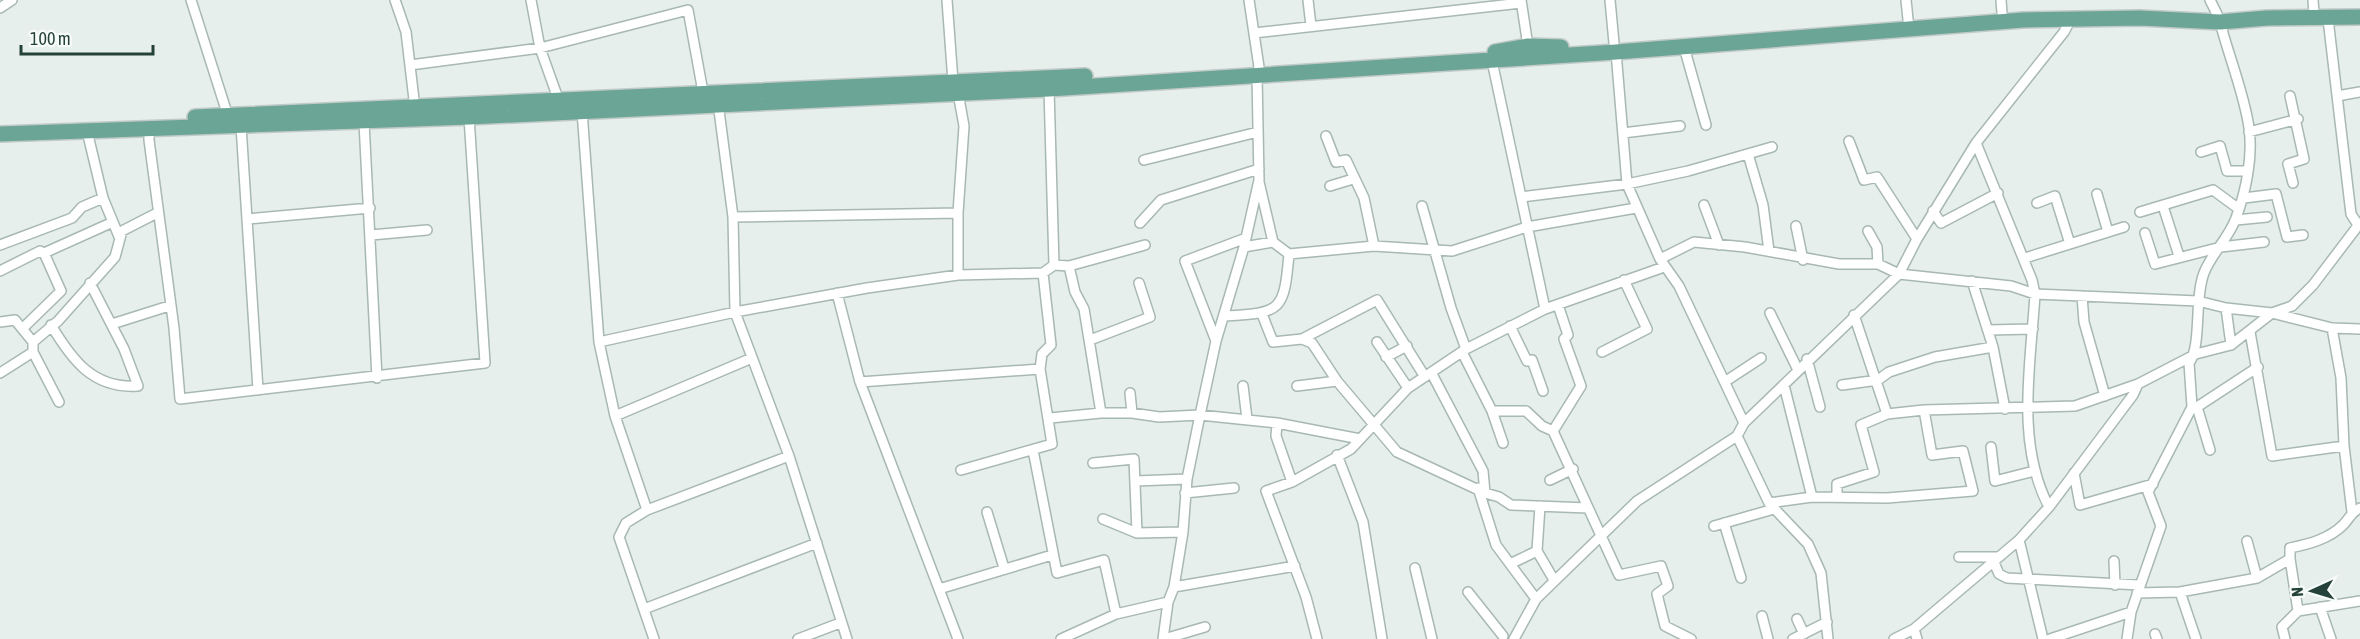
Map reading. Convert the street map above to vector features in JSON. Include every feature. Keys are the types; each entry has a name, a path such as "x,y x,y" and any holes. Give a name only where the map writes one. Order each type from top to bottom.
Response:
{"main road":[{"path":"1024,84 1049,89 1258,71 1318,60 1475,54 1528,46 1684,47 1909,24 2002,6 2216,12 2267,18 2319,11 2360,15"},
{"path":"0,134 469,117 1258,71 1492,61 1615,48 1909,24 2216,12"},
{"path":"0,125 415,108 703,92 956,88"}],"street":[{"path":"0,8 12,0"},
{"path":"191,0 228,116"},
{"path":"395,0 406,32 415,108"},
{"path":"531,0 540,48 559,101"},
{"path":"947,0 956,88 964,126 958,213 958,275"},
{"path":"1205,627 1164,639 1168,602 1174,587 1183,532 1187,479 1200,415 1216,341 1245,243 1259,180 1258,71 1249,0"},
{"path":"1308,0 1311,26"},
{"path":"1610,0 1627,184 1662,263 1679,286 1744,423"},
{"path":"1906,0 1909,24"},
{"path":"1254,33 1521,2 1528,46"},
{"path":"410,64 540,48 686,5 703,92"},
{"path":"1838,497 1837,484 1874,472 1861,425 1887,414 1924,410 2075,406 2138,384 2196,354 2231,345 2272,313 2292,306 2303,296 2359,224 2351,214 2337,96 2319,11"},
{"path":"2210,450 2194,407 2189,363 2196,354 2198,301 2204,273 2236,220 2244,198 2246,171 2250,157 2249,132 2216,12"},
{"path":"1514,639 1536,599 1602,534 1637,501 1737,436 1744,423 1808,359 1899,274 1917,239 1976,143 2064,32 2071,19"},
{"path":"1684,47 1706,125"},
{"path":"1492,61 1545,309"},
{"path":"1049,89 1054,265"},
{"path":"2337,96 2360,92"},
{"path":"2290,96 2298,119 2304,159 2288,164 2293,183"},
{"path":"718,103 733,217 735,312 789,456 818,543 840,623 847,639"},
{"path":"582,111 599,342 615,416 647,510"},
{"path":"149,128 157,213 174,328 180,399 377,378 485,363 469,117"},
{"path":"2249,132 2298,119"},
{"path":"364,122 377,378"},
{"path":"242,126 258,390"},
{"path":"1623,134 1680,126"},
{"path":"87,131 103,198 120,239"},
{"path":"1144,160 1258,132"},
{"path":"1326,136 1336,162 1346,160 1353,179 1365,198 1374,246"},
{"path":"1849,141 1864,180 1877,177 1917,239"},
{"path":"1976,143 2025,258 2035,294 2028,406 2034,471 2038,487 2049,507"},
{"path":"2201,152 2220,146 2227,171 2246,171"},
{"path":"1521,197 1627,184 1772,147"},
{"path":"1748,154 1763,205 1769,251"},
{"path":"1140,223 1161,200 1259,169"},
{"path":"1330,186 1353,179"},
{"path":"1259,180 1273,242"},
{"path":"2140,213 2213,190 2239,209"},
{"path":"1933,212 1941,223 1998,193"},
{"path":"2097,194 2108,232"},
{"path":"2244,198 2276,194 2287,237 2303,235"},
{"path":"2037,203 2055,196 2070,244"},
{"path":"0,245 72,218 82,207 103,198"},
{"path":"1704,205 1719,245"},
{"path":"1422,206 1464,351 1492,411 1503,443"},
{"path":"2163,206 2179,256"},
{"path":"247,219 370,208"},
{"path":"1216,341 1185,261 1245,243 1273,242 1289,254 1374,246 1452,251 1527,227 1636,208"},
{"path":"0,373 33,347 115,257 122,231 157,213"},
{"path":"733,217 958,213"},
{"path":"2236,220 2267,217"},
{"path":"0,271 40,251 44,252 112,222"},
{"path":"1796,226 1803,260"},
{"path":"2025,258 2124,227"},
{"path":"370,236 427,231"},
{"path":"1868,231 1877,247 1878,264"},
{"path":"2145,233 2155,264 2221,247 2264,242"},
{"path":"1317,639 1295,566 1266,491 1292,482 1351,449 1408,388 1464,351 1545,309 1624,280 1662,263 1694,242 1769,251 1803,260 1839,264 1878,264 1899,274 2012,286 2035,294 2198,301 2226,308 2272,313 2332,328 2360,329"},
{"path":"599,342 735,312 837,293 958,275 1043,273 1054,265 1069,266 1145,245"},
{"path":"23,328 61,291 44,252"},
{"path":"1224,316 1262,314 1282,300 1286,291 1289,254"},
{"path":"1069,266 1075,292 1084,309 1101,413"},
{"path":"961,470 1052,444 1050,418 1040,369 1042,354 1051,345 1043,273"},
{"path":"1602,352 1647,329 1624,280"},
{"path":"1972,282 1989,330 2005,409"},
{"path":"51,325 68,353 83,370 121,387 138,386 112,324 90,283"},
{"path":"1090,340 1150,317 1139,283"},
{"path":"837,293 860,382 958,639"},
{"path":"2082,296 2084,322 2105,396"},
{"path":"1262,314 1273,342 1302,339 1377,300 1429,375 1483,471 1482,491 1496,545 1536,599"},
{"path":"1553,431 1581,386 1564,339 1568,336 1558,305"},
{"path":"112,324 169,306"},
{"path":"2226,308 2231,345"},
{"path":"0,311 2,321 15,320 23,328 59,402"},
{"path":"1770,313 1798,370"},
{"path":"1854,315 1878,380 1887,414"},
{"path":"1510,326 1527,361 1532,360 1543,391"},
{"path":"2298,610 2290,548 2330,535 2345,524 2356,510 2344,446 2341,378 2332,328"},
{"path":"1989,330 2033,329"},
{"path":"2250,332 2272,456 2344,446"},
{"path":"1302,339 1311,343 1337,381 1397,452 1499,497 1511,505 1588,508"},
{"path":"1377,342 1408,388"},
{"path":"1386,357 1407,346"},
{"path":"1842,385 1878,380 1889,372 1935,357 1993,346"},
{"path":"615,416 752,358"},
{"path":"1726,381 1761,358"},
{"path":"1808,359 1820,407"},
{"path":"2127,639 2131,612 2161,526 2148,492 2194,407 2258,368"},
{"path":"860,382 1040,369"},
{"path":"1296,386 1337,381"},
{"path":"1894,639 1914,629 2019,540 2049,507 2133,395 2138,384"},
{"path":"1784,385 1812,497"},
{"path":"1243,386 1247,419"},
{"path":"1130,393 1132,413"},
{"path":"1741,578 1719,525 1772,506 1812,497 1887,498 1972,491 1963,451 1932,455 1924,410"},
{"path":"1492,411 1526,411 1542,426 1553,431 1573,469 1619,575 1661,566 1668,586 1657,594 1665,626 1692,639"},
{"path":"1050,418 1101,413 1132,413 1159,417 1200,415 1277,423 1360,439"},
{"path":"1277,423 1276,436 1292,482"},
{"path":"1737,436 1772,506 1808,544 1821,573 1828,639"},
{"path":"1990,447 1995,480 2034,471"},
{"path":"1033,450 1057,573 1104,560 1116,614"},
{"path":"1337,455 1362,522 1382,639"},
{"path":"654,639 619,537 626,523 647,510 789,456"},
{"path":"1093,463 1134,459 1137,533"},
{"path":"1550,480 1573,469"},
{"path":"2074,473 2080,505 2153,484"},
{"path":"1136,481 1187,479"},
{"path":"1185,493 1234,488"},
{"path":"1540,506 1537,551 1554,580"},
{"path":"987,512 1004,568"},
{"path":"1103,519 1137,533 1183,532"},
{"path":"2019,540 2043,639"},
{"path":"2247,542 2257,578"},
{"path":"644,609 818,543"},
{"path":"1510,564 1537,551"},
{"path":"939,589 1052,555"},
{"path":"1959,557 1995,559"},
{"path":"1995,559 1999,574 2007,578 2181,592 2257,578 2290,559"},
{"path":"2114,561 2115,585"},
{"path":"1174,587 1295,566"},
{"path":"1415,568 1432,639"},
{"path":"1468,592 1501,638 1523,624"},
{"path":"2181,592 2196,639"},
{"path":"1061,639 1116,614 1168,602"},
{"path":"2285,639 2282,627 2298,610 2360,602"},
{"path":"2320,607 2331,639"},
{"path":"2050,639 2131,612"},
{"path":"1762,616 1768,639"},
{"path":"1797,619 1804,634"},
{"path":"1793,639 1827,622"},
{"path":"798,639 840,623"},
{"path":"1914,629 1917,639"}]}
